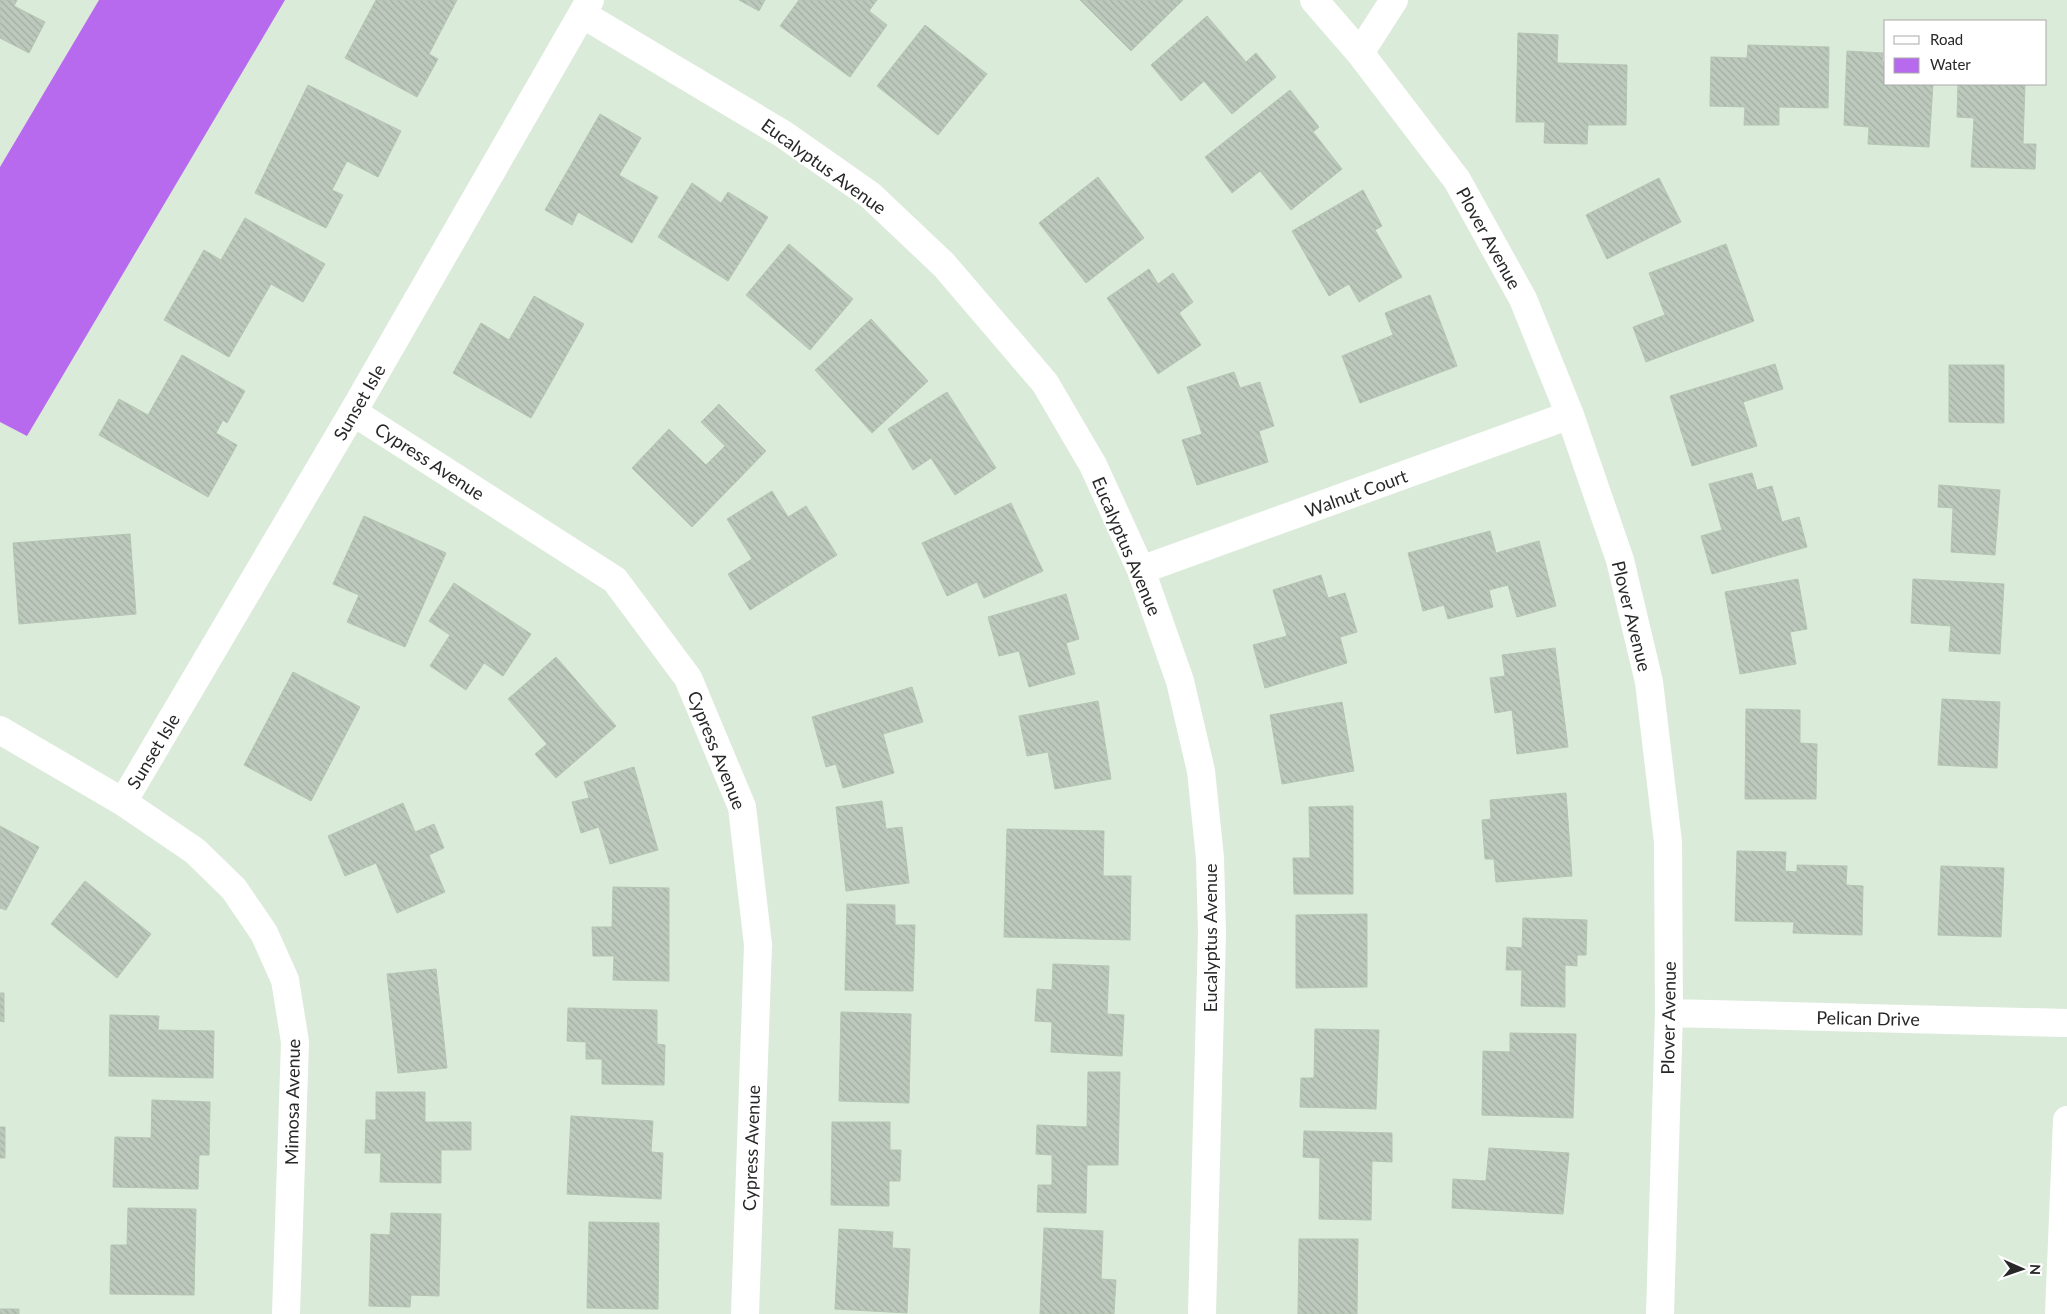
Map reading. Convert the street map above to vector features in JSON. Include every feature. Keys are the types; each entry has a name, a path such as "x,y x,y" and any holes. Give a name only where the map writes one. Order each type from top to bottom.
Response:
{"street":[{"name":"Plover Avenue","path":"1314,0 1360,53 1457,180 1523,299 1570,415 1620,560 1648,682 1668,842 1669,1012 1660,1314"},
{"path":"1360,53 1394,0"},
{"name":"Sunset Isle","path":"123,802 353,412 586,7"},
{"name":"Eucalyptus Avenue","path":"586,7 783,134 870,195 944,265 1045,383 1093,465 1141,570 1180,681 1201,771 1210,858 1212,933 1202,1314"},
{"name":"Cypress Avenue","path":"353,412 615,580 688,678 742,807 758,945 744,1314"},
{"name":"Walnut Court","path":"1141,570 1570,415"},
{"name":"Mimosa Avenue","path":"0,730 123,802 195,851 234,889 264,933 285,980 295,1042 286,1314"},
{"name":"Pelican Drive","path":"1669,1012 2067,1022"},
{"path":"2059,1314 2067,1120"}],"water":[{"path":"99,0 285,0 27,436 0,422 0,167"}],"building":[{"path":"0,0 17,0 14,6 45,22 29,53 0,38"},
{"path":"376,0 457,0 429,54 438,59 417,97 345,58"},
{"path":"739,0 765,0 759,11"},
{"path":"799,0 877,0 869,11 887,25 850,77 780,26"},
{"path":"1080,0 1183,0 1131,51"},
{"path":"1207,16 1246,62 1256,53 1276,77 1232,114 1204,81 1181,101 1151,65"},
{"path":"925,25 987,74 938,135 877,86"},
{"path":"1518,33 1558,35 1557,63 1627,65 1626,125 1588,125 1587,144 1544,143 1545,122 1516,122"},
{"path":"1748,45 1829,47 1828,108 1779,107 1779,125 1744,125 1745,107 1710,106 1711,57 1747,58"},
{"path":"1847,51 1883,53 1884,85 1933,85 1929,147 1868,144 1869,127 1844,125"},
{"path":"308,85 401,131 378,177 347,161 332,190 343,195 326,228 255,193"},
{"path":"1958,85 2025,85 2023,144 2036,144 2035,169 1971,167 1974,118 1957,117"},
{"path":"1290,90 1319,127 1313,132 1342,169 1291,210 1260,171 1232,193 1205,157"},
{"path":"600,114 641,138 619,175 658,197 632,243 578,212 572,225 545,210"},
{"path":"1098,177 1144,238 1086,283 1039,223"},
{"path":"1659,178 1681,222 1607,259 1586,215"},
{"path":"692,183 721,203 728,192 768,217 728,281 658,237"},
{"path":"1363,190 1382,226 1375,230 1402,277 1359,302 1349,284 1329,296 1292,231"},
{"path":"245,218 325,264 303,302 271,284 229,357 164,320 204,250 221,260"},
{"path":"789,244 853,299 810,350 746,295"},
{"path":"1726,244 1754,321 1646,362 1633,327 1665,315 1649,273"},
{"path":"1149,269 1158,284 1173,273 1193,302 1179,313 1201,345 1158,374 1107,298"},
{"path":"1430,295 1457,366 1360,403 1342,356 1393,335 1385,313"},
{"path":"534,296 584,324 531,418 453,373 481,323 509,340"},
{"path":"871,319 928,381 872,433 815,370"},
{"path":"182,355 245,391 227,423 223,420 216,433 237,445 208,497 99,435 119,399 148,415"},
{"path":"1775,364 1783,389 1743,402 1757,446 1692,466 1670,396"},
{"path":"1949,365 2004,365 2004,423 1949,422"},
{"path":"1234,372 1240,388 1260,382 1274,426 1259,431 1268,462 1197,485 1182,440 1202,434 1187,387"},
{"path":"947,392 996,468 955,495 931,458 913,470 888,429"},
{"path":"719,404 766,451 692,527 632,468 669,429 706,465 725,446 701,422"},
{"path":"1752,473 1757,490 1772,486 1782,522 1799,517 1807,547 1712,574 1701,536 1722,530 1709,484"},
{"path":"1939,485 2000,490 1995,555 1951,552 1953,508 1938,507"},
{"path":"772,491 788,517 806,506 837,555 750,610 728,574 752,559 727,519"},
{"path":"1011,503 1043,571 984,598 977,582 947,596 922,543"},
{"path":"364,516 446,553 405,647 347,622 359,595 333,584"},
{"path":"1490,531 1496,553 1539,541 1556,606 1517,617 1508,585 1489,590 1493,607 1448,619 1444,605 1423,611 1408,553"},
{"path":"130,534 136,614 19,624 13,543"},
{"path":"1321,575 1328,598 1345,593 1357,632 1340,637 1347,663 1265,688 1253,645 1287,636 1273,590"},
{"path":"1798,579 1807,629 1790,632 1796,664 1740,674 1725,592"},
{"path":"1913,579 2004,584 2000,654 1949,651 1951,626 1911,623"},
{"path":"454,583 531,634 503,676 484,663 466,690 430,666 450,635 429,621"},
{"path":"1066,594 1079,639 1066,643 1075,674 1029,687 1019,651 999,656 988,617"},
{"path":"1555,648 1568,747 1517,754 1512,710 1495,713 1490,678 1505,676 1502,655"},
{"path":"556,657 616,726 556,778 535,754 547,744 508,699"},
{"path":"293,672 360,707 311,801 244,765"},
{"path":"912,687 923,722 883,734 894,773 843,788 836,764 826,767 812,717"},
{"path":"1942,699 2000,702 1997,768 1938,765"},
{"path":"1098,701 1111,779 1055,789 1048,752 1027,756 1019,716"},
{"path":"1342,702 1354,771 1282,784 1270,715"},
{"path":"1746,709 1800,710 1800,743 1817,744 1816,799 1745,799"},
{"path":"634,767 658,850 610,864 599,827 581,833 572,802 589,798 584,782"},
{"path":"1566,793 1572,876 1496,882 1494,859 1485,859 1482,820 1491,819 1490,800"},
{"path":"882,801 886,829 902,827 909,883 846,891 836,807"},
{"path":"403,803 415,832 434,824 444,848 429,855 445,892 397,913 376,863 345,876 328,836"},
{"path":"1353,806 1353,894 1294,894 1293,858 1310,858 1309,807"},
{"path":"0,826 39,847 6,910 0,908"},
{"path":"1007,829 1104,831 1103,876 1131,876 1130,940 1004,937"},
{"path":"1737,851 1786,852 1785,871 1797,872 1797,865 1847,866 1846,885 1863,886 1862,935 1793,933 1794,922 1735,921"},
{"path":"1941,866 2004,868 2001,937 1938,935"},
{"path":"85,881 151,934 117,978 51,924"},
{"path":"613,887 669,888 669,981 613,980 614,956 593,956 592,927 612,927"},
{"path":"847,904 895,905 895,925 915,925 913,991 845,990"},
{"path":"1367,914 1367,987 1296,988 1296,915"},
{"path":"1523,918 1587,920 1586,955 1577,955 1577,966 1565,965 1565,1007 1521,1006 1522,970 1506,970 1507,947 1522,948"},
{"path":"1053,964 1109,966 1107,1014 1124,1015 1122,1056 1051,1052 1052,1022 1035,1021 1037,989 1052,990"},
{"path":"436,969 447,1068 398,1073 387,974"},
{"path":"0,993 4,993 4,1022 0,1021"},
{"path":"568,1008 657,1010 657,1044 665,1045 664,1085 602,1084 602,1059 586,1059 586,1042 567,1041"},
{"path":"841,1012 911,1014 909,1103 839,1101"},
{"path":"110,1015 159,1016 158,1030 214,1031 213,1078 109,1076"},
{"path":"1315,1029 1379,1030 1376,1109 1300,1107 1301,1078 1314,1078"},
{"path":"1510,1033 1576,1034 1573,1118 1482,1115 1483,1051 1510,1052"},
{"path":"1088,1072 1120,1072 1118,1165 1087,1165 1086,1213 1037,1212 1038,1185 1052,1185 1052,1155 1036,1154 1037,1125 1087,1127"},
{"path":"376,1092 425,1092 425,1122 471,1122 471,1150 441,1150 441,1183 380,1182 381,1153 365,1153 366,1120 376,1120"},
{"path":"152,1100 210,1102 209,1155 199,1155 198,1189 113,1187 115,1137 151,1138"},
{"path":"571,1116 653,1121 651,1152 663,1153 661,1199 567,1194"},
{"path":"832,1122 890,1122 890,1150 901,1150 900,1181 889,1181 889,1206 831,1205"},
{"path":"0,1127 5,1127 5,1158 0,1158"},
{"path":"1304,1131 1392,1133 1392,1162 1372,1161 1371,1220 1319,1219 1320,1158 1303,1157"},
{"path":"1489,1148 1569,1153 1563,1214 1452,1208 1453,1179 1486,1181"},
{"path":"128,1208 196,1209 194,1295 110,1294 111,1245 127,1245"},
{"path":"391,1213 441,1214 439,1296 411,1295 410,1307 369,1306 371,1234 390,1235"},
{"path":"589,1222 659,1223 658,1309 587,1308"},
{"path":"1044,1228 1103,1231 1101,1279 1116,1280 1114,1314 1040,1314"},
{"path":"839,1229 893,1232 892,1248 910,1249 907,1313 835,1309"},
{"path":"1299,1239 1358,1239 1357,1314 1298,1314"},
{"path":"0,1309 19,1309 19,1314 0,1314"}]}
